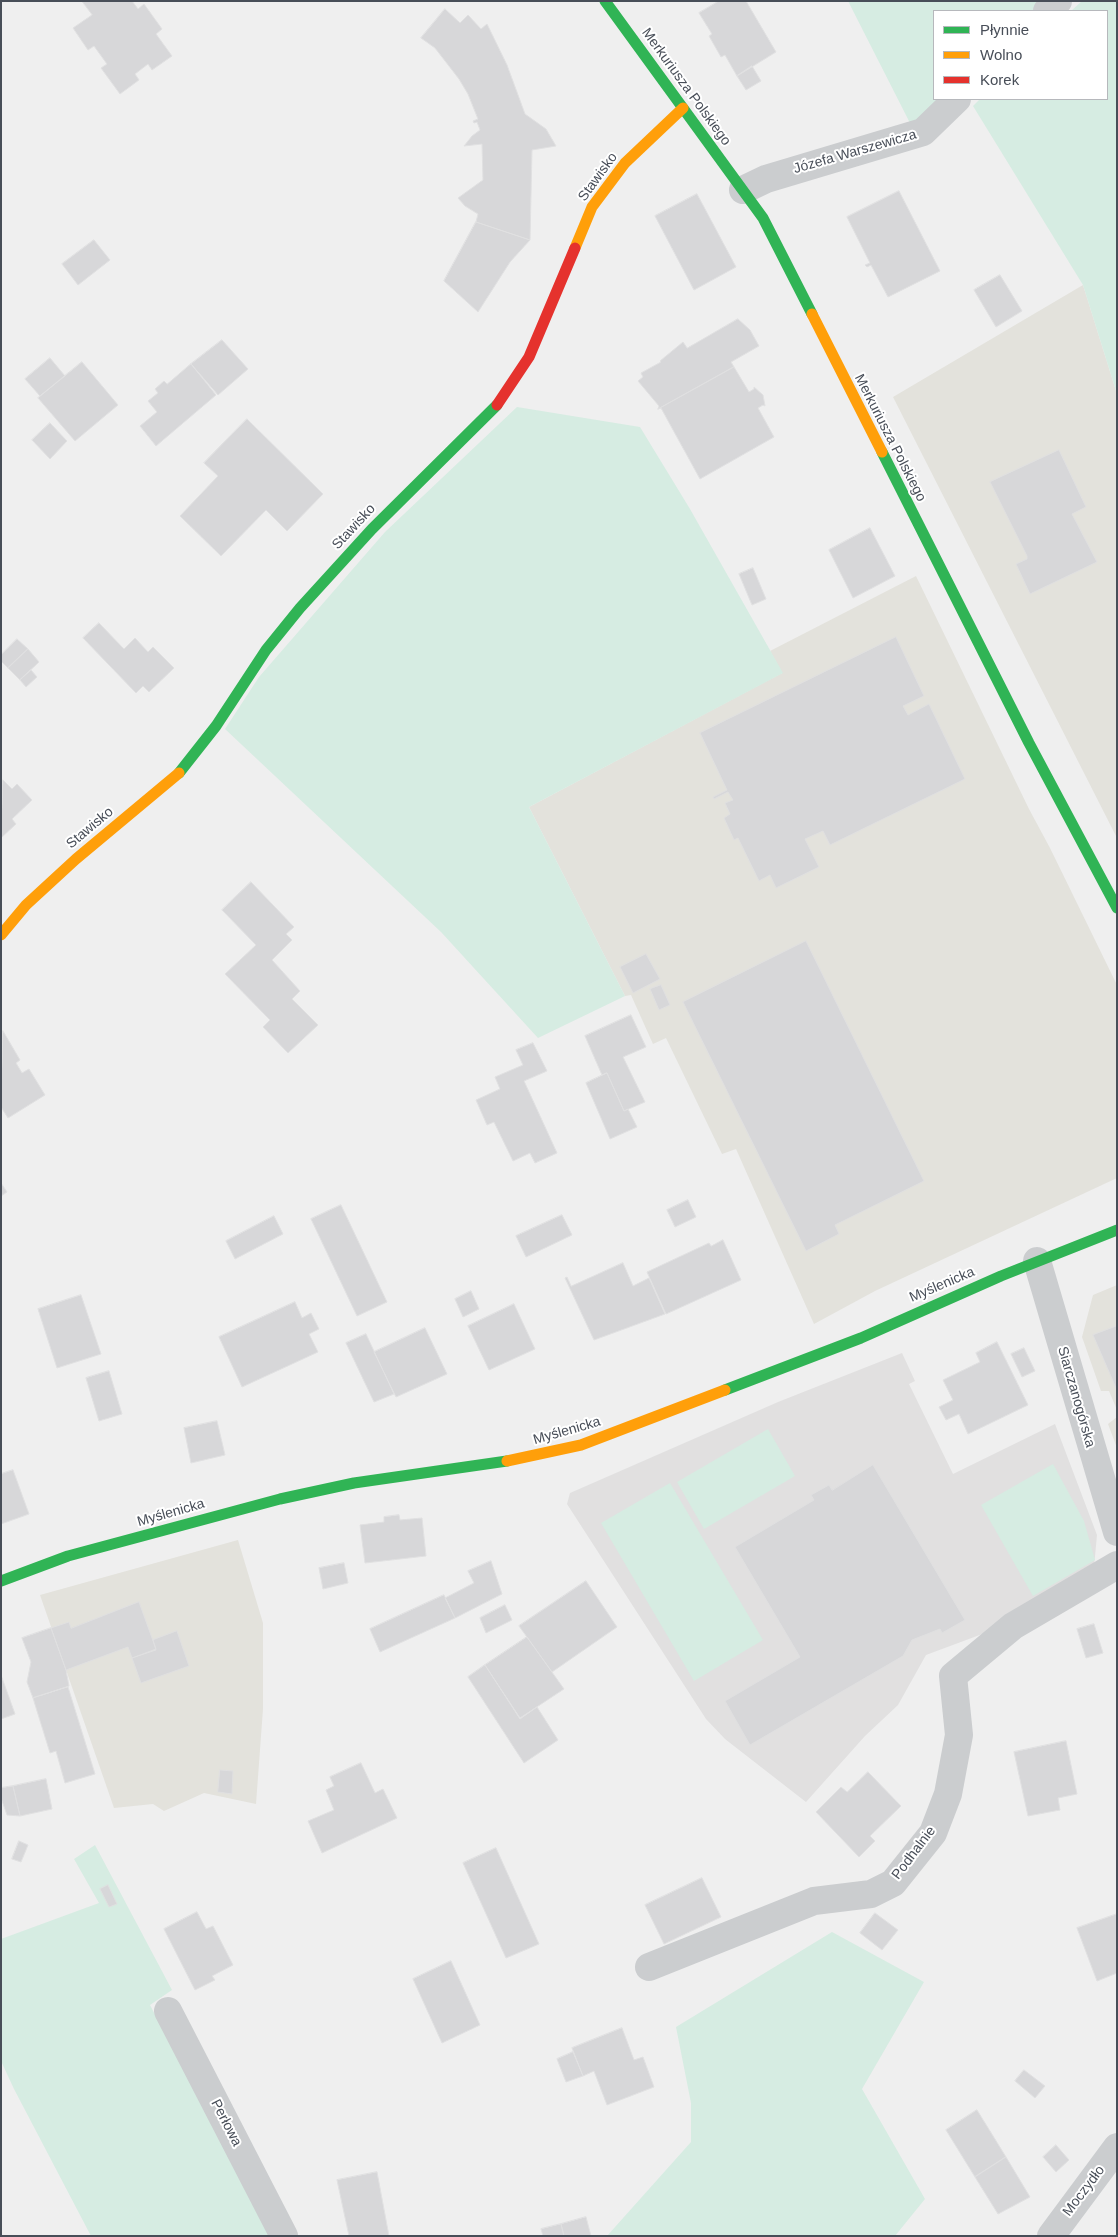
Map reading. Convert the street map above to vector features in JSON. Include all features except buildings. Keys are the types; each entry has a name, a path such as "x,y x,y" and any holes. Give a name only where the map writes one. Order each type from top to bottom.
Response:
{"street":[{"name":"Merkuriusza Polskiego","path":"605,1 763,218 902,496 1056,796 1117,908"},
{"path":"1048,10 1058,1"},
{"name":"Józefa Warszewicza","path":"743,190 766,179 923,132 956,100"},
{"name":"Stawisko","path":"1,935 26,905 76,858 177,776 216,726 266,650 300,608 372,529 501,401 529,357 592,207 625,163 683,108"},
{"name":"Myślenicka","path":"1,1581 68,1556 280,1499 354,1483 495,1464 581,1445 861,1338 1037,1261 1117,1230"},
{"name":"Siarczanogórska","path":"1037,1261 1117,1532"},
{"name":"Podhalnie","path":"649,1967 814,1901 871,1894 892,1883 933,1833 948,1794 959,1735 953,1676 1013,1626 1117,1565"},
{"name":"Perłowa","path":"168,2011 284,2236"},
{"name":"Moczydło","path":"1051,2236 1117,2147"}],"shaded area":[{"path":"1083,285 1117,394 1116,836 893,397"},
{"path":"916,576 1117,985 1117,1178 875,1291 814,1324 736,1149 722,1154 666,1038 653,1044 631,995 625,996 529,807 782,673 770,651"},
{"path":"1117,1285 1117,1410 1109,1391 1101,1391 1082,1337 1093,1295"},
{"path":"902,1353 915,1381 909,1384 953,1474 1055,1424 1097,1535 1094,1567 985,1633 926,1655 898,1705 865,1736 806,1802 725,1739 706,1719 567,1504 570,1493 778,1402"},
{"path":"1117,1417 1117,1448 1108,1424"},
{"path":"238,1540 263,1623 263,1709 256,1804 204,1793 164,1811 153,1804 114,1808 40,1595"}],"green space":[{"path":"848,1 1043,1 1034,10 933,10 933,100 947,100 911,125"},
{"path":"1082,1 1117,1 1117,394 1083,285 973,106 979,100 1108,100 1108,10 1072,10"},
{"path":"517,407 640,427 690,509 783,673 529,807 625,996 538,1038 441,932 225,729 259,677 385,532"},
{"path":"768,1429 795,1476 704,1529 677,1482"},
{"path":"1053,1464 1084,1521 1095,1560 1033,1596 981,1505"},
{"path":"670,1483 763,1640 694,1681 601,1523"},
{"path":"95,1845 172,1990 150,2005 269,2236 91,2236 1,2061 1,1939 99,1903 74,1859"},
{"path":"832,1932 924,1982 862,2089 925,2199 895,2236 607,2236 691,2142 691,2103 676,2027"}],"traffic: fast":[{"path":"605,1 763,218 812,314"},
{"path":"179,773 216,726 266,650 300,608 372,529 497,405"},
{"path":"882,452 1029,743 1117,908"},
{"path":"725,1390 861,1338 1001,1276 1117,1230"},
{"path":"1,1581 68,1556 280,1499 354,1483 507,1461"}],"traffic: slow":[{"path":"575,248 592,207 625,163 683,108"},
{"path":"812,314 882,452"},
{"path":"1,935 26,905 76,859 179,773"},
{"path":"507,1461 581,1445 725,1390"}],"traffic: jam":[{"path":"497,405 529,357 575,248"}]}
